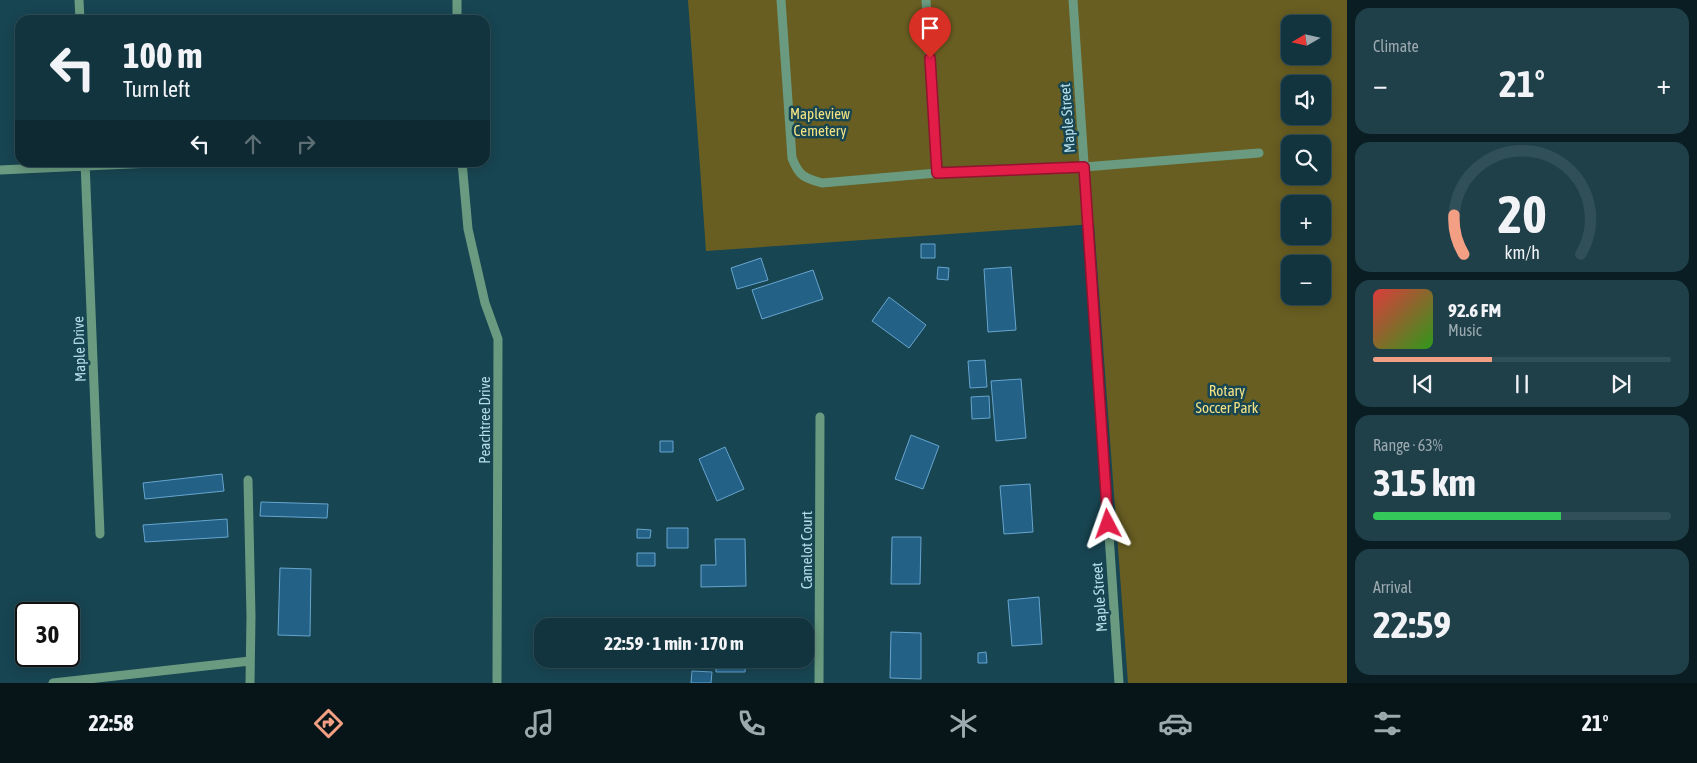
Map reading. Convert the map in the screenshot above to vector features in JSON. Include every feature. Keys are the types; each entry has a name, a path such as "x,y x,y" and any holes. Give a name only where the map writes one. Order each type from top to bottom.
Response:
{"street":[{"path":"80,0 80,15"},
{"path":"457,0 457,15"},
{"path":"782,0 792,158 796,168 804,178 822,183 937,173 1084,167 1259,153"},
{"path":"926,0 937,173"},
{"name":"Maple Street","path":"1073,0 1119,683"},
{"path":"0,170 42,167"},
{"name":"Maple Drive","path":"85,167 100,534"},
{"name":"Peachtree Drive","path":"462,167 468,229 485,303 498,339 497,683"},
{"name":"Camelot Court","path":"819,683 820,417"},
{"path":"248,480 251,616 250,683"},
{"path":"52,683 250,661"}],"green space":[{"path":"688,0 1347,0 1347,683 1128,683 1094,224 706,251"}],"building":[{"path":"921,244 935,244 935,258 921,258"},
{"path":"761,258 768,280 737,289 731,268"},
{"path":"938,267 949,268 948,280 937,279"},
{"path":"1011,267 1016,330 988,332 984,269"},
{"path":"813,270 823,299 762,319 752,290"},
{"path":"889,297 926,325 909,348 872,321"},
{"path":"985,360 987,387 970,388 968,361"},
{"path":"1021,379 1026,438 996,441 991,381"},
{"path":"989,396 990,418 972,419 971,397"},
{"path":"911,435 939,446 923,489 895,479"},
{"path":"660,441 673,441 673,452 660,452"},
{"path":"725,447 744,489 717,501 699,459"},
{"path":"222,474 224,491 145,499 143,483"},
{"path":"1030,484 1033,532 1004,534 1000,486"},
{"path":"261,502 328,504 327,518 260,516"},
{"path":"227,519 228,537 145,542 143,525"},
{"path":"667,528 688,528 688,548 667,548"},
{"path":"637,529 651,530 650,538 637,538"},
{"path":"892,537 921,537 920,584 891,584"},
{"path":"715,539 745,539 746,586 701,587 701,565 716,565"},
{"path":"637,553 655,553 655,566 637,566"},
{"path":"280,568 311,569 310,636 278,635"},
{"path":"1039,597 1042,644 1012,646 1008,600"},
{"path":"891,632 921,633 921,679 890,678"},
{"path":"986,652 987,663 978,663 978,653"},
{"path":"716,668 745,668 745,672 716,672"},
{"path":"692,671 712,672 711,683 691,683"}],"route":[{"path":"930,58 937,173 1084,167 1108,524"}],"park label":[{"name":"Mapleview Cemetery","path":"820,122"},
{"name":"Rotary Soccer Park","path":"1227,398"}]}
